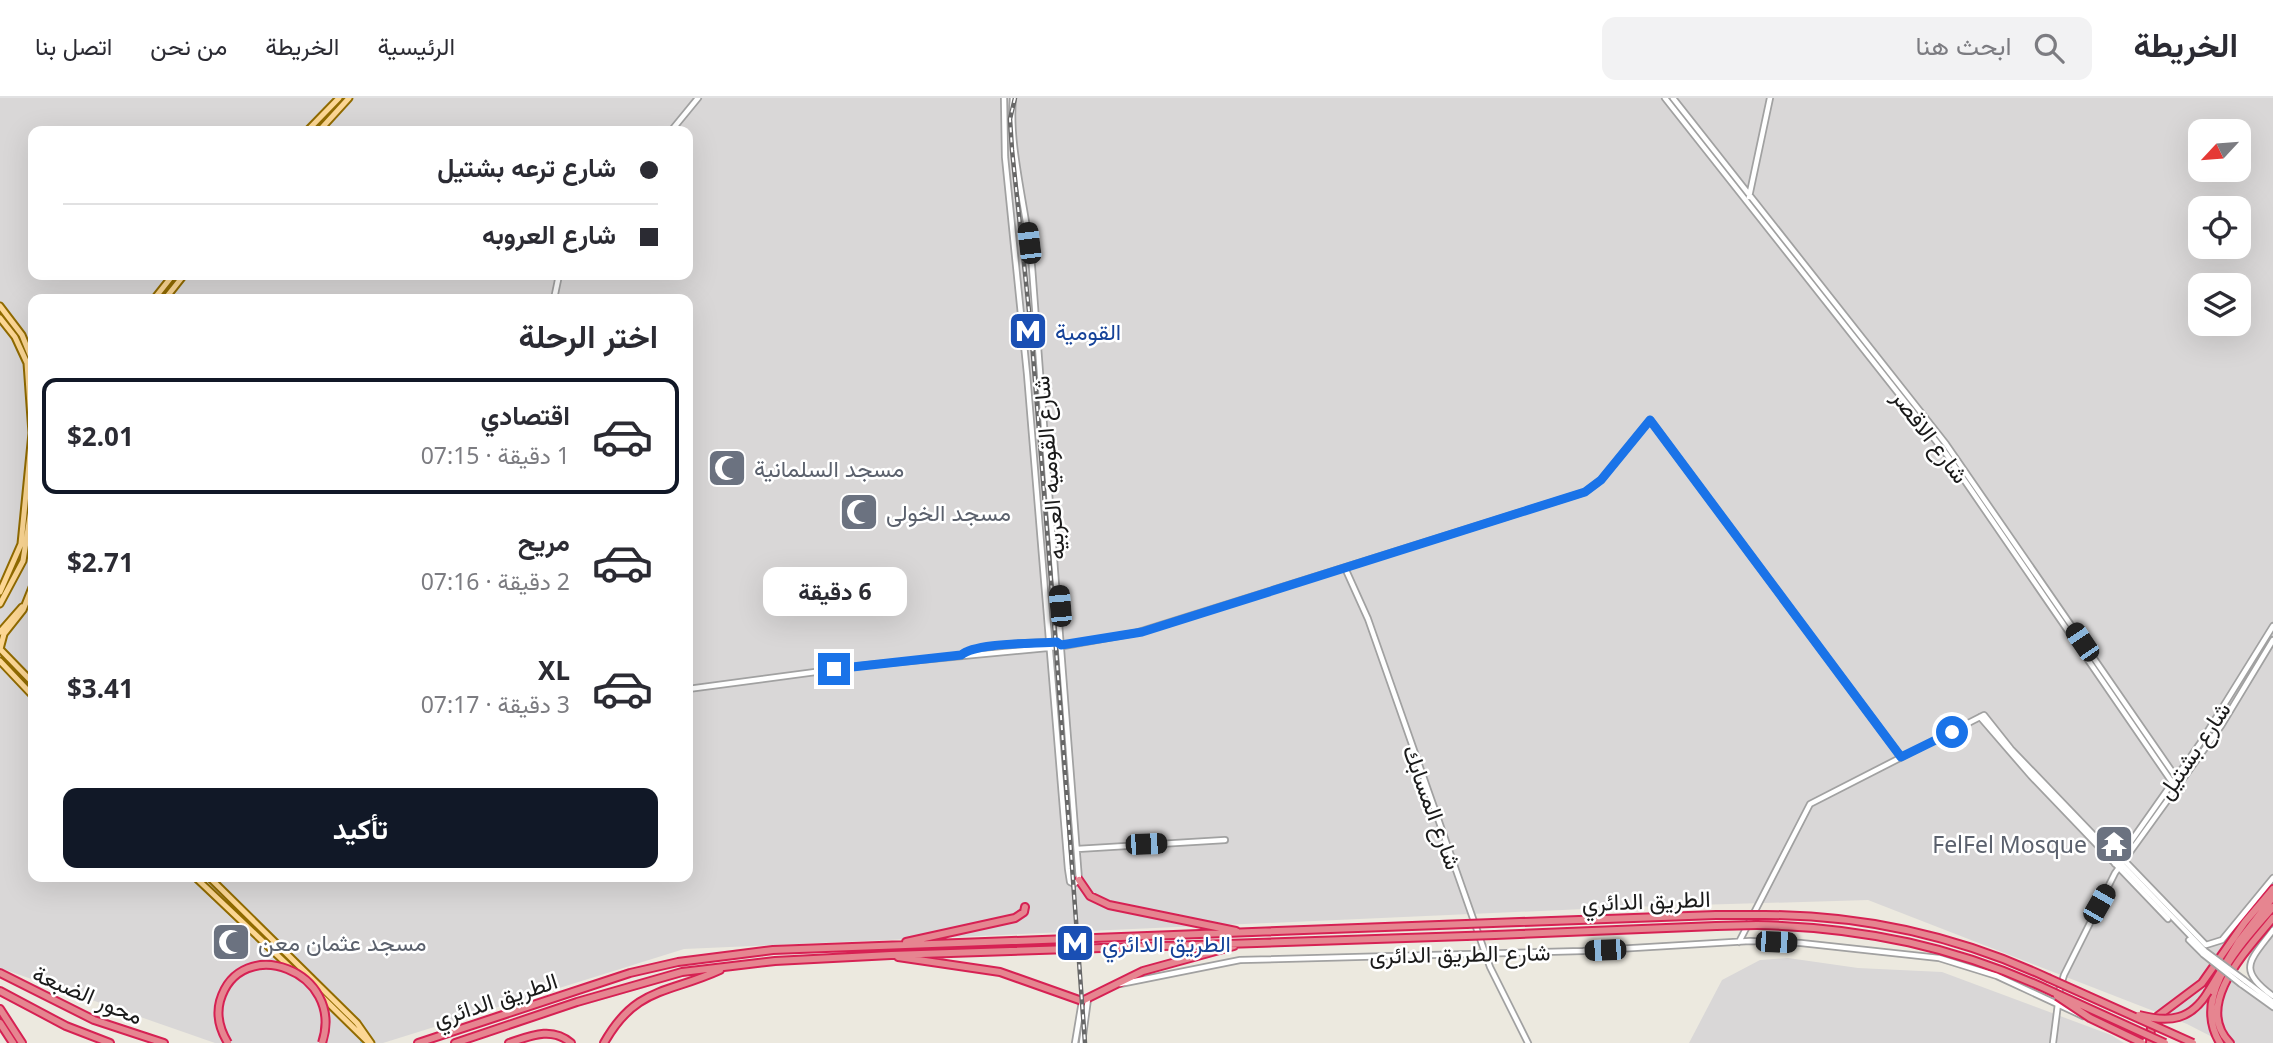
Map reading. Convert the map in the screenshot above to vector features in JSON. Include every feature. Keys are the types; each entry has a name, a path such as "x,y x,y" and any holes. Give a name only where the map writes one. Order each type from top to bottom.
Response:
{"highway":[{"path":"1079,880 1090,896 1109,905 1241,932"},
{"path":"2150,1043 2151,1027 2158,1016 2202,983 2245,922 2273,889"},
{"path":"2125,1012 2160,1020 2176,1019 2196,1009 2239,941 2273,897"},
{"path":"884,946 1015,918 1024,912 1025,907"},
{"path":"2220,1043 2210,1015 2213,994 2230,963 2273,907"},
{"name":"الطريق الدائري","path":"418,1043 631,973 678,962 773,950 1716,915 1845,918 1923,932 1987,951 2193,1043"},
{"path":"2230,1043 2217,1021 2218,995 2273,918"},
{"name":"الطريق الدائري","path":"455,1043 627,987 682,972 727,967 891,955 1757,925 1846,930 1905,940 1992,965 2056,990 2165,1043"},
{"path":"891,955 1000,972 1085,1000 1143,971 1242,943"},
{"path":"228,1043 219,1021 224,991 240,974 269,965 290,969 314,988 324,1015 322,1043"},
{"path":"604,1043 622,1016 649,996 727,967"},
{"name":"محور الضبعة","path":"0,973 94,1020 164,1043"},
{"path":"2056,990 2090,1018 2142,1043"},
{"name":"محور الضبعة","path":"0,991 66,1026 110,1043"},
{"path":"0,1009 22,1043"},
{"path":"0,1023 13,1043"},
{"path":"509,1043 552,1033 571,1043"}],"main road":[{"path":"312,126 339,98"},
{"path":"324,126 349,98"},
{"path":"158,294 169,280"},
{"path":"169,294 180,280"},
{"path":"0,306 22,335 28,350"},
{"path":"0,318 15,337 27,363 28,377"},
{"path":"0,592 21,544 28,473"},
{"path":"0,604 25,553 28,532"},
{"path":"0,632 22,607 28,595"},
{"path":"22,607 23,611 4,635 0,649 28,678"},
{"path":"0,661 28,691"},
{"path":"201,882 356,1023 370,1043"},
{"path":"213,882 270,945"}],"street":[{"path":"675,126 698,98"},
{"name":"شارع القوميه العربيه","path":"1004,98 1005,157 1069,880 1074,884 1079,880 1077,849 1032,267 1020,180 1013,98"},
{"name":"شارع الاقصر","path":"1665,98 1750,196 1946,444 2176,783"},
{"name":"شارع الاقصر","path":"1673,98 1747,204 1947,455 2176,783"},
{"path":"1747,204 1770,98"},
{"path":"693,688 963,655 966,651 1061,645 1142,632 1585,492 1601,480 1650,420 1901,757"},
{"name":"شارع المسابك","path":"1345,568 1368,619 1485,953 1528,1043"},
{"name":"شارع بشتيل","path":"2053,1043 2056,990 2118,865 2176,783 2273,626"},
{"name":"شارع بشتيل","path":"2176,783 2221,726 2273,639"},
{"path":"1739,942 1810,804 1982,716 2118,865 2204,952 2273,1004"},
{"path":"1077,849 1225,840"},
{"path":"2118,865 2199,940 2212,946 2222,940 2273,878"},
{"path":"2273,930 2251,960 2249,969 2253,981 2273,996"},
{"name":"شارع الطريق الدائرى","path":"1116,985 1240,960 1739,942 1830,944 1924,955 1973,968 2057,1004 2137,1043"},
{"path":"1075,1043 1085,1000"},
{"path":"1082,1043 1085,1000"}],"shaded area":[{"path":"0,98 2273,98 2273,993 2251,976 2246,965 2249,955 2231,975 2273,1007 2273,1043 2224,1043 2187,1024 1868,900 1628,907 684,949 383,1043 215,1043 0,968"},
{"path":"1788,958 1858,968 1942,972 2111,1035 2124,1043 1689,1043 1722,980 1760,960"}],"railway":[{"path":"1015,98 1010,119 1012,150 1031,330 1085,1043"}],"place":[{"name":"القومية","path":"1028,331"},
{"name":"مسجد السلمانية","path":"727,468"},
{"name":"مسجد الخولى","path":"859,512"},
{"name":"FelFel Mosque","path":"2114,844"},
{"name":"مسجد عثمان معن","path":"231,942"},
{"name":"الطريق الدائري","path":"1075,943"}],"route":[{"path":"834,669 961,655 966,651 995,647 1057,642 1061,645 1142,632 1444,539 1585,492 1601,480 1650,420 1728,521 1901,757 1952,732"}]}
